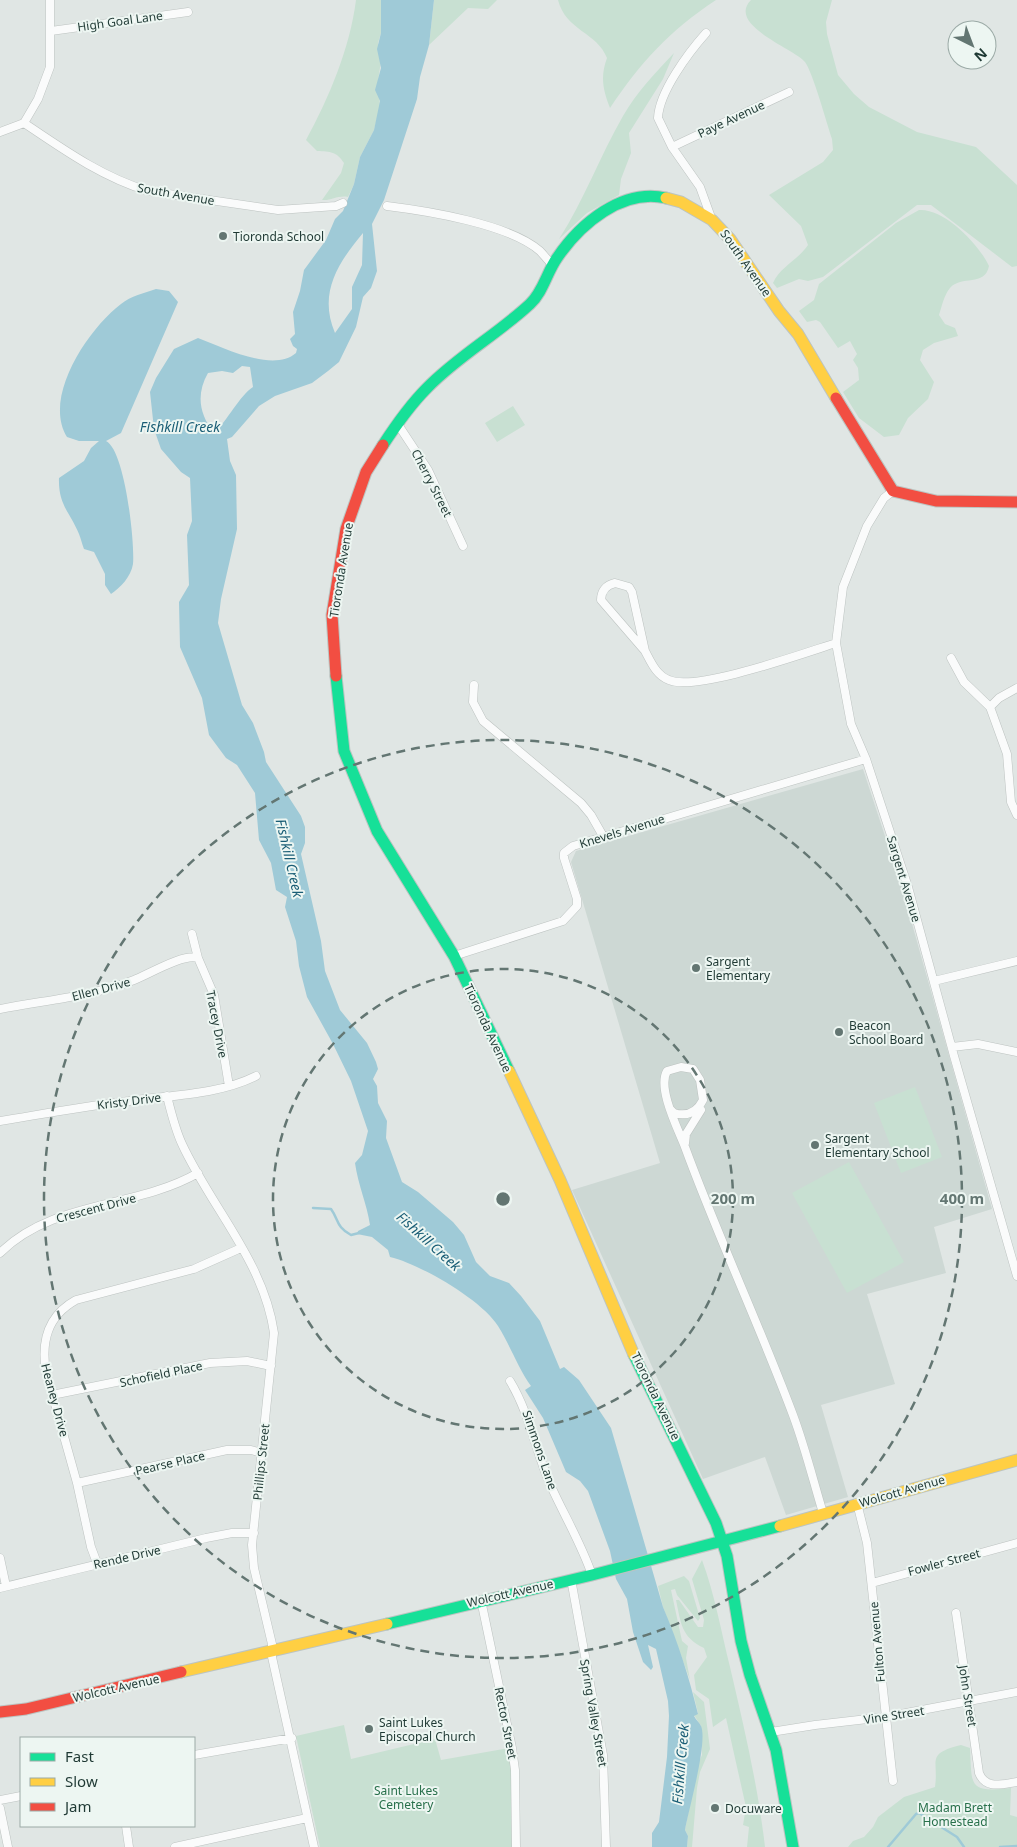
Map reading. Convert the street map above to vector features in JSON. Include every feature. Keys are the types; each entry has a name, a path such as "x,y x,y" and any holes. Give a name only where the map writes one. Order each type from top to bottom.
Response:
{"street":[{"path":"0,132 24,124 38,99 50,67 52,31 50,0"},
{"name":"High Goal Lane","path":"52,31 188,12"},
{"path":"706,33 680,66 658,113 661,128 700,187 712,220"},
{"name":"Paye Avenue","path":"672,147 789,92"},
{"name":"South Avenue","path":"24,124 97,171 128,185 148,191 278,210 336,206 343,203"},
{"name":"South Avenue","path":"553,265 582,229 594,218 622,202 643,196 656,196 681,202 712,220 730,239 779,311 798,334 893,491"},
{"path":"387,206 436,214 497,229 514,236 540,251 553,265"},
{"name":"Tioronda Avenue","path":"553,265 532,303 428,387 397,423 366,472 346,529 332,615 338,709 344,752 377,831 454,956 560,1180 644,1377 668,1420 718,1543 728,1559 741,1641 756,1696 770,1732 784,1786 793,1847"},
{"name":"Cherry Street","path":"397,423 428,470 463,546"},
{"path":"893,491 911,498 991,504 1017,502"},
{"name":"Sargent Avenue","path":"893,491 884,498 867,526 843,587 836,643 851,724 866,759 908,887 952,1047 1013,1243 1017,1276"},
{"path":"645,651 632,592 621,583 610,584 601,593 601,600 645,651 660,674 678,683 722,677 836,643"},
{"path":"951,658 964,682 990,707 1007,754 1011,802 1017,815"},
{"path":"474,685 473,702 483,721 581,803 591,815 603,836"},
{"path":"990,707 1000,698 1017,688"},
{"name":"Knevels Avenue","path":"454,956 563,921 577,906 577,899 564,853 573,846 797,782 866,759"},
{"name":"Tracey Drive","path":"192,934 198,958 214,995 229,1086"},
{"name":"Ellen Drive","path":"0,1009 48,1002 98,991 188,958 198,958"},
{"path":"934,982 1017,961"},
{"path":"952,1047 978,1044 1017,1052"},
{"path":"685,1148 686,1134 702,1109 703,1100 700,1080 696,1072 687,1067 673,1068 667,1071 664,1076 670,1108 685,1148 792,1413 823,1513"},
{"name":"Kristy Drive","path":"0,1121 229,1086 256,1076"},
{"name":"Phillips Street","path":"167,1096 181,1143 264,1290 271,1310 274,1333 254,1533 254,1568 314,1847"},
{"path":"670,1108 674,1113 688,1114 694,1111 703,1100"},
{"name":"Crescent Drive","path":"0,1253 28,1230 51,1219 159,1191 198,1173"},
{"name":"Heaney Drive","path":"97,1563 91,1547 78,1483 52,1395 43,1355 45,1340 54,1319 67,1305 90,1295 124,1289 194,1269 241,1248"},
{"name":"Schofield Place","path":"52,1395 210,1363 247,1361 271,1366"},
{"name":"Simmons Lane","path":"510,1381 527,1412 550,1482 595,1574"},
{"name":"Pearse Place","path":"78,1483 227,1450 251,1450 262,1454"},
{"name":"Wolcott Avenue","path":"0,1712 26,1709 595,1574 718,1543 1017,1460"},
{"name":"Fulton Avenue","path":"857,1504 867,1543 893,1781"},
{"name":"Rende Drive","path":"3,1587 206,1538 232,1533 254,1533"},
{"name":"Fowler Street","path":"872,1583 946,1561 1017,1543"},
{"path":"0,1558 3,1587"},
{"name":"Spring Valley Street","path":"571,1579 603,1755 606,1847"},
{"name":"Rector Street","path":"481,1600 512,1748 515,1770 516,1847"},
{"name":"John Street","path":"956,1612 968,1702 982,1780 990,1785 1017,1782"},
{"name":"Vine Street","path":"770,1732 885,1717 1017,1692"},
{"path":"195,1755 292,1738"},
{"path":"0,1800 20,1796"},
{"path":"0,1808 8,1847"},
{"path":"174,1847 307,1818"},
{"path":"126,1827 130,1847"}],"shaded area":[{"name":"Sargent Elementary School","path":"863,769 902,888 992,1209 934,1227 946,1273 867,1294 895,1384 821,1405 848,1497 786,1515 765,1457 703,1479 572,1190 660,1163 571,862 576,851"}],"green space":[{"path":"356,0 381,0 381,33 378,43 381,61 378,81 380,107 374,130 360,157 354,184 348,197 322,200 341,173 344,163 333,153 317,151 306,140 323,107 344,54"},
{"path":"434,0 497,0 488,9 468,8 429,45"},
{"path":"558,0 716,0 684,23 657,48 633,76 610,108 603,83 607,58 596,42 568,18"},
{"path":"751,0 832,0 826,22 827,34 838,75 854,94 869,107 917,132 976,147 1017,185 1017,266 1012,267 931,205 917,205 823,277 808,281 799,279 777,288 773,283 776,277 808,245 801,226 769,195 823,162 833,150 832,139 816,87 805,62 754,27 747,18 746,9"},
{"path":"674,53 663,79 629,133 631,153 621,179 619,195 587,213 559,239 628,107 653,75"},
{"path":"919,210 939,215 960,229 977,248 989,266 983,276 978,279 955,284 948,291 939,315 945,324 955,328 958,336 934,343 923,350 920,360 934,382 928,399 908,418 899,435 884,437 859,418 843,392 859,380 858,368 853,360 857,354 850,341 838,348 820,322 816,320 807,322 799,311 814,300 819,284 896,223"},
{"path":"513,406 525,425 497,442 485,423"},
{"path":"915,1087 942,1157 901,1173 874,1103"},
{"path":"849,1162 904,1262 847,1293 792,1193"},
{"path":"702,1560 714,1600 755,1779 765,1847 747,1847 749,1827 743,1825 746,1807 726,1718 713,1727 709,1699 696,1690 694,1675 707,1657 704,1648 696,1644 686,1634 679,1616 676,1600 679,1600 698,1627 703,1627 704,1620 692,1579"},
{"path":"684,1576 689,1581 700,1618 698,1621 677,1595 675,1589 671,1590 682,1641 688,1646 686,1658 690,1680 663,1607 658,1586"},
{"path":"693,1692 704,1702 710,1749 700,1772 697,1788 692,1847 687,1847 688,1836 685,1830 697,1766 702,1755 701,1726 694,1715 698,1713"},
{"name":"Saint Lukes Cemetery","path":"344,1725 351,1759 435,1739 441,1760 509,1748 515,1847 320,1847 296,1736"},
{"name":"Madam Brett Homestead","path":"961,1745 970,1748 971,1771 975,1784 980,1788 987,1789 1011,1788 1010,1815 1017,1817 1017,1847 848,1847 853,1841 864,1837 873,1827 878,1817 904,1797 935,1787 935,1764 938,1755 950,1748"}],"water":[{"name":"Fishkill Creek","path":"381,0 434,0 429,45 420,77 417,99 384,200 372,224 377,271 371,288 363,297 356,327 339,362 312,383 275,396 259,406 232,437 227,439 230,461 236,475 237,529 221,599 218,623 242,705 253,723 266,762 301,816 305,827 305,843 301,854 321,941 325,971 340,1010 367,1043 376,1062 378,1069 373,1079 377,1086 378,1103 387,1121 386,1138 402,1182 418,1192 453,1222 464,1235 476,1262 490,1276 509,1283 521,1296 540,1321 560,1369 564,1367 579,1380 611,1428 663,1607 691,1687 698,1714 694,1716 701,1726 702,1746 700,1760 685,1830 688,1836 687,1847 652,1847 652,1833 659,1822 667,1757 668,1701 656,1649 648,1645 653,1667 651,1670 643,1662 633,1632 627,1599 616,1579 610,1551 588,1491 580,1481 566,1472 543,1418 525,1390 531,1386 498,1326 490,1316 479,1305 449,1284 417,1267 390,1257 388,1250 372,1237 357,1234 358,1231 370,1225 355,1163 362,1155 368,1131 351,1081 307,997 299,966 296,941 285,907 287,897 276,890 271,863 259,840 255,793 237,765 226,758 209,735 202,698 180,647 179,602 189,585 187,535 192,521 190,478 181,472 161,449 154,429 150,392 156,378 174,349 198,338 233,352 261,359 274,360 286,358 296,353 297,349 293,346 290,339 295,334 293,312 304,270 326,240 335,219 343,211 354,184 360,157 374,130 380,101 375,90 381,68 377,49 381,33","holes":["363,233 362,265 352,287 352,309 335,333 330,318 329,305 333,279 346,256","242,366 250,367 253,387 243,396 214,433 202,411 201,396 204,381 208,373 222,371 233,373"]},
{"path":"156,289 169,291 178,302 121,433 106,441 113,448 119,461 127,498 133,553 133,564 128,578 111,594 105,585 105,574 94,552 84,549 79,534 60,495 59,487 59,478 84,461 91,448 99,441 79,441 67,437 61,421 60,403 73,364 83,346 96,329 108,315 125,301"}],"waterway":[{"path":"313,1208 331,1209 343,1229 351,1235 359,1233"},
{"path":"888,1847 916,1814 919,1813 957,1837 964,1847"},
{"path":"1000,1847 1017,1846"}],"traffic: fast":[{"path":"383,445 409,408 439,376 530,304 538,294 550,269 566,245 590,221 618,204 634,198 650,196 666,198"},
{"path":"336,676 344,751 377,831 454,956 509,1071"},
{"path":"634,1355 716,1523 727,1556 741,1641 750,1675 776,1750 793,1847"},
{"path":"387,1624 592,1575 780,1526"}],"traffic: slow":[{"path":"666,198 681,202 712,220 730,239 779,311 798,334 836,398"},
{"path":"509,1071 560,1180 634,1355"},
{"path":"780,1526 1017,1460"},
{"path":"181,1672 387,1624"}],"traffic: jam":[{"path":"836,398 893,491 936,501 1017,502"},
{"path":"336,676 332,615 346,529 366,472 383,445"},
{"path":"0,1712 26,1709 181,1672"}],"place":[{"name":"Tioronda School","path":"223,236"},
{"name":"Sargent Elementary","path":"696,968"},
{"name":"Beacon School Board","path":"839,1032"},
{"name":"Sargent Elementary School","path":"815,1145"},
{"name":"Saint Lukes Episcopal Church","path":"369,1729"},
{"name":"Docuware","path":"715,1808"}]}
